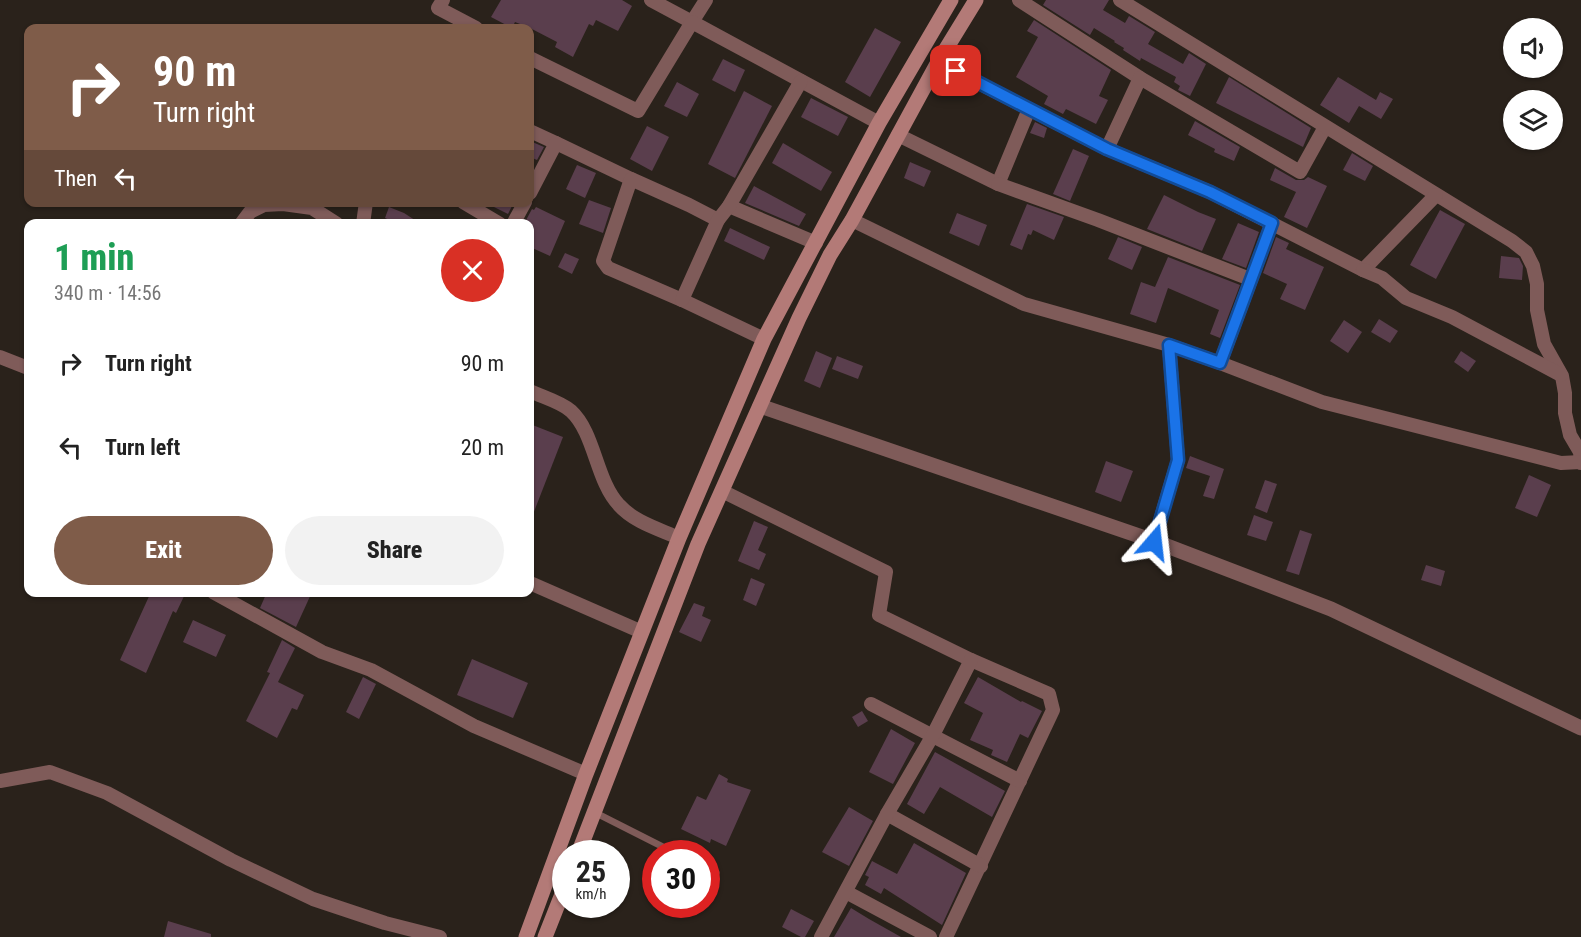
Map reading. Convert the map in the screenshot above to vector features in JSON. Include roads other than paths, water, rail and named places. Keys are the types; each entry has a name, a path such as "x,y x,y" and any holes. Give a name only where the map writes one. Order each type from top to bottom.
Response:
{"main road":[{"path":"526,937 586,774 679,538 764,339 879,123 951,0"},
{"path":"583,840 698,544 825,265 938,62 976,0"},
{"path":"545,937 553,918"}],"street":[{"path":"443,0 438,8 468,24"},
{"path":"651,0 879,123"},
{"path":"534,60 638,111 706,0"},
{"path":"1019,0 1140,78 1300,172 1325,127"},
{"path":"852,219 1024,304 1169,345 1322,402 1561,463 1581,462 1580,452 1570,435 1565,413 1562,376 1544,344 1537,310 1537,284 1533,266 1526,252 1512,241 1120,0"},
{"path":"938,62 1107,149 1210,192 1382,278 1406,298 1452,317 1562,376"},
{"path":"1107,149 1140,78"},
{"path":"682,300 718,220 729,206 801,81"},
{"path":"998,184 1029,109"},
{"path":"534,133 718,220"},
{"path":"898,135 998,184 1250,279"},
{"path":"534,185 556,142"},
{"path":"631,179 603,261 608,268 764,339"},
{"path":"1363,270 1437,195"},
{"path":"729,206 816,243"},
{"path":"245,219 250,212 260,207"},
{"path":"305,207 312,208 329,219"},
{"path":"471,207 492,219"},
{"path":"1220,363 1272,223"},
{"path":"1154,542 1178,460 1169,345"},
{"path":"0,357 24,366"},
{"path":"534,393 570,410 579,422 610,496 621,508 638,520 679,538"},
{"path":"760,406 1154,542 1331,609 1581,728"},
{"path":"722,490 886,572 879,615 971,660 1049,694 1053,710 946,937"},
{"path":"534,585 642,632"},
{"path":"222,597 322,652 371,670 474,726 586,774"},
{"path":"821,937 887,814 933,735 971,660"},
{"path":"871,704 1020,782"},
{"path":"0,781 50,772 107,794 231,860 313,899 385,923 440,937"},
{"path":"887,814 981,866"},
{"path":"846,892 930,937"}],"lane":[{"path":"594,812 649,840"}]}
